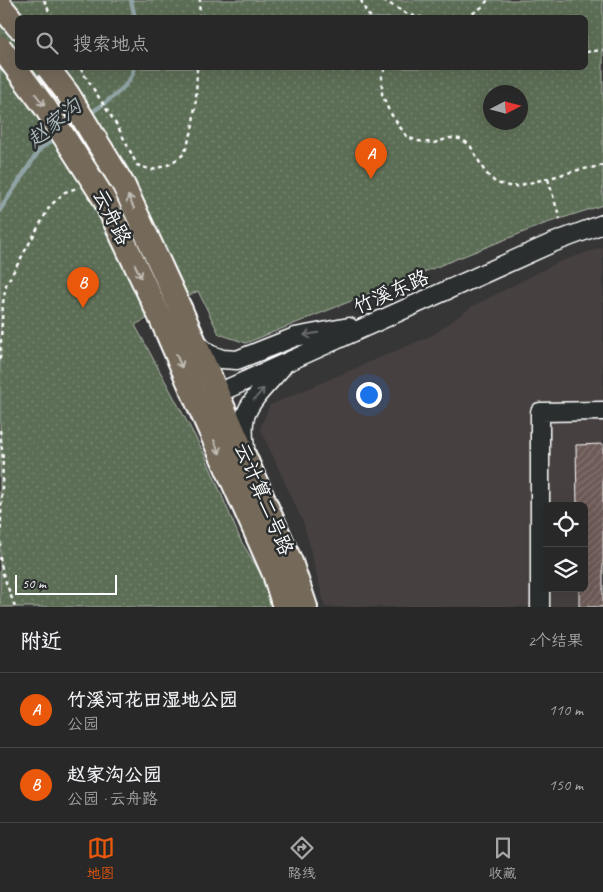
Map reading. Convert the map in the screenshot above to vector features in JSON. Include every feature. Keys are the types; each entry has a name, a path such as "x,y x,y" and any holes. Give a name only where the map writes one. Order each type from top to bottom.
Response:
{"main road":[{"path":"0,5 15,23"},
{"name":"云舟路","path":"0,47 15,67"},
{"name":"云舟路","path":"17,70 45,107 103,197 171,315 196,343 218,393"},
{"name":"云舟路","path":"50,70 68,94 124,186 171,315 197,402"},
{"name":"云计算二号路","path":"218,393 291,562 306,607"},
{"name":"云计算二号路","path":"197,402 274,574 284,607"}],"street":[{"name":"竹溪东路","path":"197,402 552,243 603,224"},
{"path":"196,343 209,354 222,359 237,360 295,337 376,322"},
{"path":"245,456 243,431 245,416 252,402 286,363"},
{"path":"540,607 540,412 603,411"}],"path":[{"path":"44,0 51,15"},
{"path":"199,15 200,0"},
{"path":"361,0 368,15"},
{"path":"383,0 409,15"},
{"path":"471,15 482,8 488,0"},
{"path":"588,52 603,50"},
{"path":"81,70 118,127 137,165 152,170 170,164 184,154 192,131 198,70"},
{"path":"384,70 382,76 382,94 389,111 407,137 418,141 434,143 449,138 461,140 470,146 485,172 496,183 513,187 603,165"},
{"path":"548,179 560,219"},
{"path":"0,359 6,284 50,206 65,192 83,186"},
{"path":"0,430 3,459 0,548"},
{"path":"0,557 3,574 15,607"}],"shaded area":[{"path":"603,247 603,607 325,607 304,524 260,428 270,405 433,335 473,306 559,262"}],"green space":[{"path":"0,0 603,0 603,205 544,224 246,343 219,334 198,291 135,325 204,453 241,541 271,590 276,607 0,607"}],"building":[{"path":"603,444 603,607 579,607 579,592 588,592 588,502 577,502 576,445"}],"waterway":[{"name":"赵家沟","path":"131,0 134,15"},
{"name":"赵家沟","path":"88,115 123,88 133,70"},
{"name":"赵家沟","path":"0,210 40,149 57,137"}],"place":[{"name":"竹溪河花田湿地公园","path":"371,179"},
{"name":"赵家沟公园","path":"83,308"}]}
